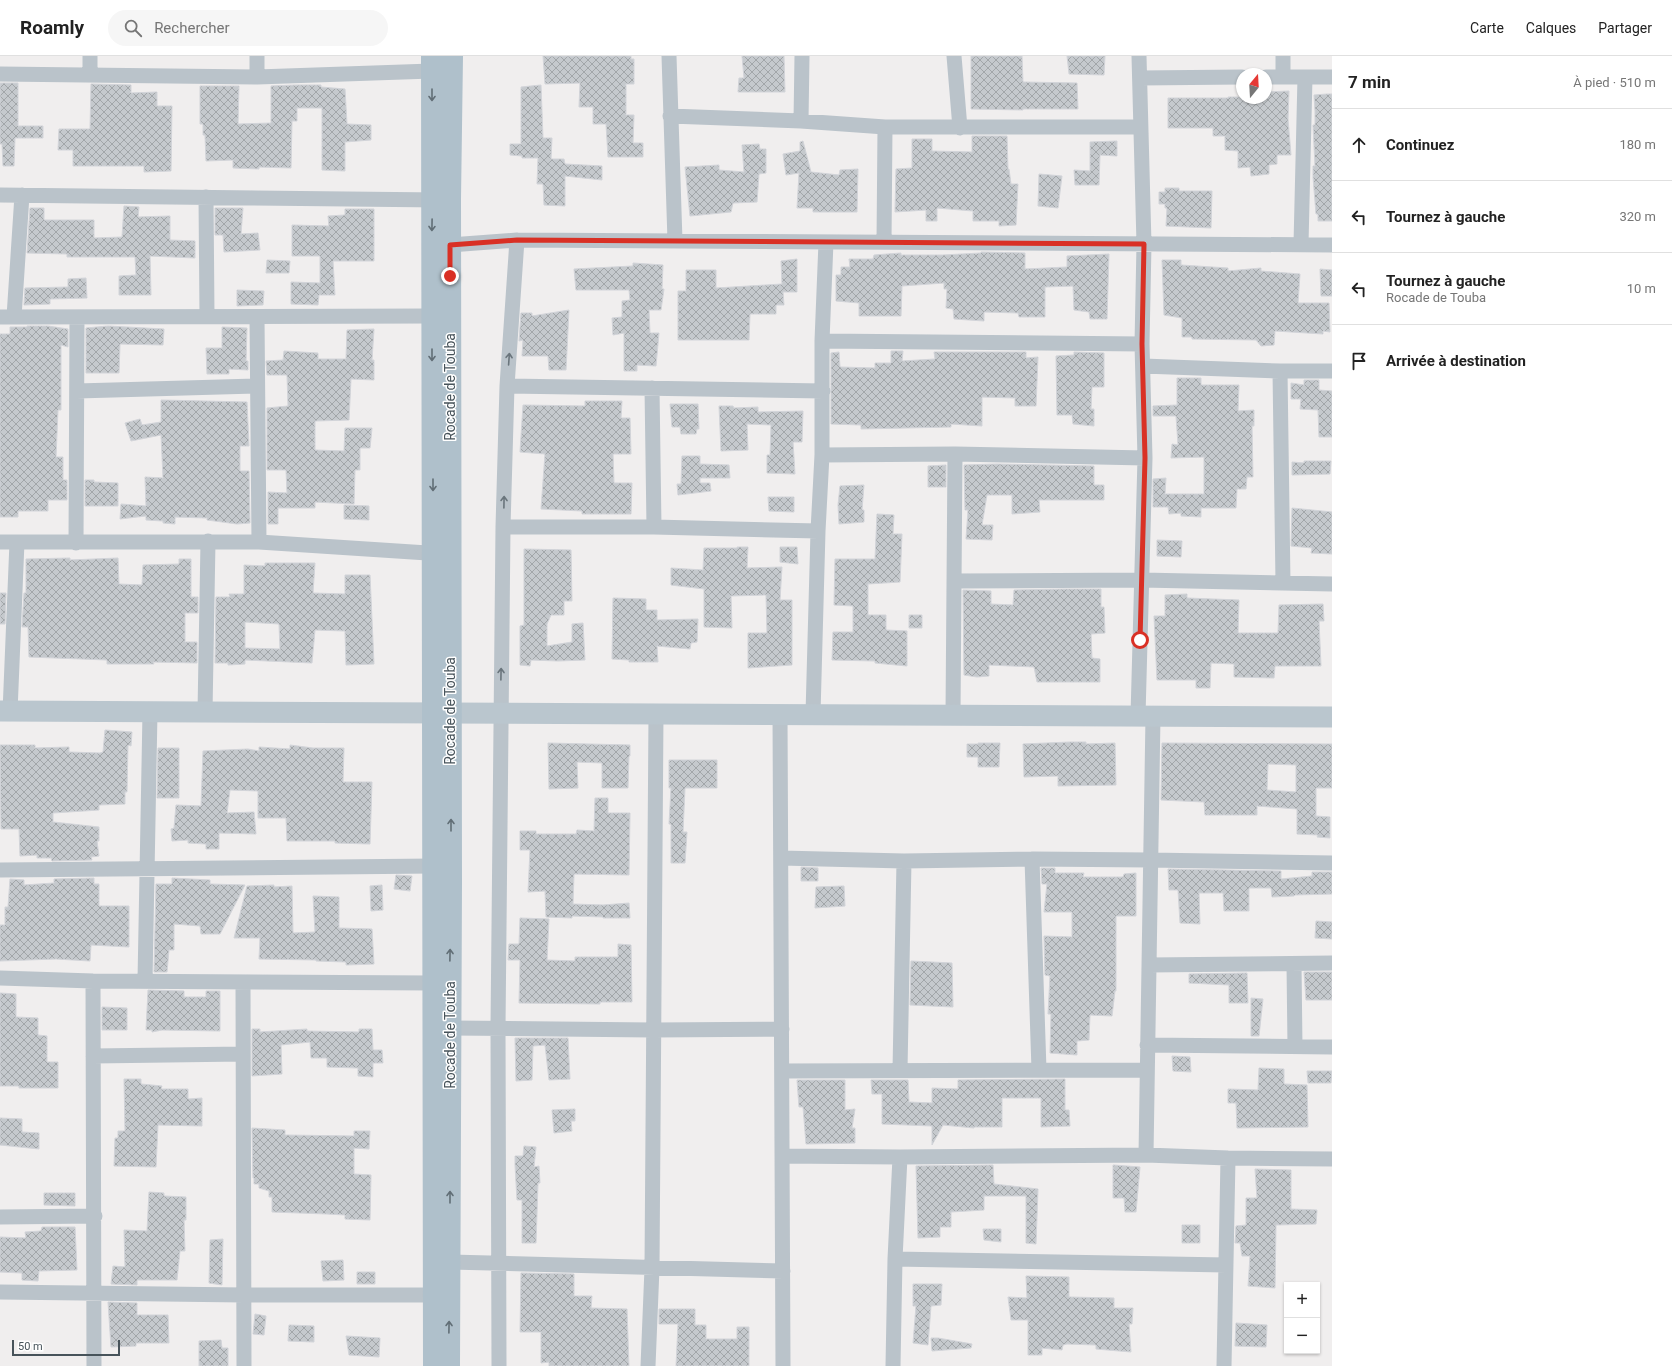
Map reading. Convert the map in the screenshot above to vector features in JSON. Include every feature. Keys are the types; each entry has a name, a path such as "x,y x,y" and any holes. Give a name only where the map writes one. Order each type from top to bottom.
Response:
{"main road":[{"name":"Rocade de Touba","path":"442,554 431,316 452,56"},
{"name":"Rocade de Touba","path":"432,63 441,200 450,245 442,554 442,714 450,1028 449,1366"},
{"name":"Rocade de Touba","path":"434,1366 432,983 434,866 442,714"}],"street":[{"path":"90,56 90,75"},
{"path":"257,56 257,77"},
{"path":"669,56 675,241"},
{"path":"801,121 802,56"},
{"path":"954,56 960,128"},
{"path":"1139,56 1144,244 1142,344 1145,458 1142,580 1150,860 1146,1156"},
{"path":"1283,56 1283,77"},
{"path":"0,74 257,77 432,63"},
{"path":"1272,77 1332,77"},
{"path":"1301,244 1305,77"},
{"path":"1140,78 1236,78"},
{"path":"670,116 801,121 885,127 1141,127"},
{"path":"884,242 885,127"},
{"path":"0,195 441,200"},
{"path":"22,195 7,317 431,316"},
{"path":"206,197 207,316"},
{"path":"450,245 517,240 1332,245"},
{"path":"499,1366 498,1028 503,528 507,386 517,240"},
{"path":"813,714 818,531 822,455 822,341 826,242"},
{"path":"76,543 77,317"},
{"path":"257,317 259,542"},
{"path":"822,341 1142,344"},
{"path":"1143,366 1332,372"},
{"path":"1280,371 1283,583"},
{"path":"77,390 257,386"},
{"path":"507,386 822,391"},
{"path":"652,388 654,527"},
{"path":"822,455 955,454 1145,458"},
{"path":"953,715 955,454"},
{"path":"503,528 654,527 818,531"},
{"path":"205,712 208,541"},
{"path":"0,542 259,542 442,554"},
{"path":"17,542 5,712 1332,717"},
{"path":"954,581 1142,580 1332,584"},
{"path":"145,981 150,712"},
{"path":"648,1366 652,1268 656,714"},
{"path":"780,714 783,1366"},
{"path":"781,858 904,861 1032,859 1150,860 1332,864"},
{"path":"1032,859 1039,1070"},
{"path":"900,1070 904,861"},
{"path":"0,870 434,866"},
{"path":"1149,965 1332,963"},
{"path":"1294,964 1295,1047"},
{"path":"0,978 93,981 432,983"},
{"path":"93,981 95,1216 94,1366"},
{"path":"243,982 244,1366"},
{"path":"450,1028 653,1030 782,1029"},
{"path":"1147,1046 1332,1048"},
{"path":"93,1056 243,1054"},
{"path":"782,1071 1147,1070"},
{"path":"782,1156 1146,1156 1332,1159"},
{"path":"893,1366 900,1157"},
{"path":"1224,1366 1228,1158"},
{"path":"0,1217 95,1216"},
{"path":"896,1258 1226,1265"},
{"path":"450,1262 783,1271"},
{"path":"0,1292 244,1295 433,1295"}],"building":[{"path":"543,56 631,56 631,59 634,59 634,84 626,84 626,115 634,115 633,143 643,143 643,157 608,157 606,124 593,124 593,107 579,107 580,83 545,84"},
{"path":"742,56 784,56 785,92 738,92 739,78 744,78"},
{"path":"971,56 1022,56 1023,82 1077,83 1078,109 971,109"},
{"path":"1067,56 1105,56 1104,75 1069,74"},
{"path":"0,83 18,83 18,126 43,126 43,138 15,138 14,166 3,166 2,144 0,144"},
{"path":"91,84 131,85 131,93 157,92 157,106 172,106 171,171 144,172 144,166 73,166 73,150 58,150 59,129 90,129"},
{"path":"321,85 321,87 345,89 347,124 371,125 371,140 345,142 345,171 322,170 322,108 297,108 297,121 292,121 291,168 233,168 233,160 206,161 205,135 203,135 203,124 200,124 200,86 239,86 238,124 271,123 271,86"},
{"path":"541,85 543,138 552,138 551,159 564,159 565,164 602,166 602,180 565,176 565,206 544,205 543,184 537,184 538,158 522,158 522,156 510,155 510,144 521,144 521,87"},
{"path":"1289,91 1288,119 1291,155 1277,155 1277,164 1269,165 1269,174 1251,176 1250,167 1238,168 1238,151 1225,150 1225,136 1213,136 1213,128 1168,128 1168,98 1236,97 1236,104 1272,104 1272,92"},
{"path":"1332,94 1332,221 1318,221 1313,177 1313,166 1315,166 1313,125 1315,125 1314,95"},
{"path":"972,136 1007,136 1008,169 1011,184 1018,184 1016,225 999,226 999,221 973,221 973,211 937,208 937,221 926,221 926,210 895,212 896,169 912,168 912,139 932,139 932,151 972,152"},
{"path":"803,141 811,172 839,175 840,170 858,169 857,212 813,212 813,208 797,208 799,173 786,175 783,154 800,151 800,142"},
{"path":"1117,141 1117,156 1100,155 1099,185 1075,185 1074,170 1090,171 1090,142"},
{"path":"759,144 760,149 766,149 766,173 759,174 757,202 733,203 731,212 690,216 685,167 719,165 719,170 744,172 742,145"},
{"path":"1039,174 1062,176 1058,208 1038,206"},
{"path":"1165,188 1179,188 1179,191 1212,191 1211,228 1166,226 1167,208 1165,208 1165,204 1159,204 1159,192 1165,192"},
{"path":"124,206 139,207 138,217 170,216 170,240 195,241 195,258 150,256 151,295 119,295 119,276 136,275 135,257 67,257 67,254 27,253 30,208 44,208 44,220 94,220 94,238 122,237"},
{"path":"215,208 243,208 241,234 258,233 260,250 224,252 223,235 215,235"},
{"path":"345,209 374,209 374,261 333,261 335,295 319,295 318,305 291,304 291,282 320,283 320,256 292,256 292,225 329,226 328,216 345,215"},
{"path":"981,252 1025,253 1025,269 1067,267 1067,256 1109,254 1107,319 1090,319 1089,312 1074,310 1073,286 1045,287 1045,317 1019,317 1018,313 984,312 984,321 954,319 953,309 946,308 947,289 944,289 944,283 902,286 901,316 859,316 859,303 836,301 836,275 841,275 841,267 850,267 849,259 873,259 874,255 901,253 901,255 943,255"},
{"path":"797,259 797,292 783,292 784,305 776,305 776,314 750,314 749,340 678,340 678,291 686,291 686,270 716,270 716,288 782,284 781,261"},
{"path":"267,260 290,261 289,273 266,273"},
{"path":"1162,260 1181,260 1181,265 1228,268 1228,271 1261,268 1261,271 1300,274 1298,303 1329,303 1330,332 1323,331 1323,334 1275,331 1274,345 1261,346 1256,340 1192,339 1192,337 1182,337 1182,318 1164,315"},
{"path":"633,263 663,265 662,289 664,289 661,310 649,310 650,333 659,333 656,366 637,365 637,371 624,371 624,333 613,335 612,318 622,317 622,301 630,300 629,290 576,290 574,269 633,266"},
{"path":"1320,269 1332,270 1332,296 1321,296"},
{"path":"86,278 87,298 50,299 50,304 24,305 25,288 68,287 68,279"},
{"path":"237,290 264,291 263,305 237,306"},
{"path":"569,310 566,370 549,370 548,356 522,356 523,340 519,341 521,313 532,313 532,316"},
{"path":"48,326 68,329 68,347 61,345 61,410 58,410 56,457 63,457 63,480 67,480 67,500 48,500 48,511 18,511 18,517 0,517 0,334 10,334 10,327"},
{"path":"108,326 164,329 163,345 120,344 119,373 86,373 86,328"},
{"path":"222,327 247,328 246,361 248,361 248,370 229,369 229,374 207,374 206,348 222,348"},
{"path":"374,329 372,360 374,360 374,380 351,379 349,420 315,421 315,450 344,451 345,428 372,428 370,448 360,448 360,470 355,470 354,504 315,502 315,508 278,508 278,524 268,524 268,492 287,493 286,470 267,470 267,408 288,406 287,375 267,375 266,361 283,360 284,351 318,353 318,359 346,359 347,330"},
{"path":"891,351 903,351 902,361 935,359 934,352 1026,352 1026,358 1038,357 1036,406 1015,406 1015,398 982,397 982,426 951,424 951,427 861,429 861,425 831,424 831,353 839,352 840,367 875,368 875,363 891,363"},
{"path":"1074,352 1104,353 1104,387 1092,387 1091,409 1094,409 1094,426 1073,424 1072,415 1057,415 1056,356 1074,355"},
{"path":"1177,378 1201,378 1201,385 1239,385 1238,411 1254,410 1254,426 1252,426 1253,477 1247,477 1246,489 1237,489 1236,508 1201,508 1201,517 1181,516 1181,513 1169,514 1168,507 1153,507 1153,479 1166,478 1165,494 1204,494 1204,457 1171,458 1172,444 1178,445 1176,416 1153,416 1153,406 1177,405"},
{"path":"1304,380 1319,380 1319,390 1332,391 1332,437 1319,437 1318,410 1300,409 1301,399 1291,399 1291,383 1304,385"},
{"path":"161,400 247,402 249,446 240,446 240,471 249,471 250,523 237,524 207,520 207,518 175,517 175,524 163,523 163,521 146,520 146,516 120,519 121,504 146,506 145,477 163,478 161,435 131,441 125,423 140,419 142,425 161,422"},
{"path":"585,401 622,401 621,418 630,418 631,454 613,454 614,483 632,483 631,514 582,514 582,511 541,509 545,454 520,452 523,405 585,406"},
{"path":"670,404 698,404 699,429 697,429 696,434 681,434 680,427 672,427"},
{"path":"719,406 733,406 734,408 758,407 758,412 803,411 802,442 793,442 795,474 767,473 767,455 770,455 771,425 747,424 748,450 721,451"},
{"path":"682,456 700,456 700,464 729,465 730,478 700,478 700,483 710,483 711,491 678,495 677,484 681,484"},
{"path":"1304,461 1331,461 1330,474 1292,475 1292,462 1304,463"},
{"path":"997,464 1094,466 1094,485 1104,485 1104,500 1039,500 1040,512 1012,514 1012,495 987,495 982,525 993,525 992,540 966,539 968,510 965,510 964,465"},
{"path":"946,465 946,487 928,487 928,466"},
{"path":"85,480 118,483 118,506 85,506"},
{"path":"864,485 862,510 864,510 864,522 839,524 838,505 840,486"},
{"path":"768,497 794,497 794,512 769,511"},
{"path":"344,505 369,506 369,520 344,519"},
{"path":"1292,508 1332,512 1332,554 1311,553 1312,548 1291,546"},
{"path":"877,514 894,515 893,534 902,534 900,582 868,584 868,615 886,615 886,630 907,631 907,666 875,663 875,661 832,660 833,632 853,632 853,606 834,605 835,559 875,559"},
{"path":"1157,540 1182,541 1181,557 1157,556"},
{"path":"748,547 747,568 782,567 780,600 792,600 792,665 748,668 748,633 767,633 766,595 731,596 732,628 704,627 704,589 671,585 671,568 703,570 704,548"},
{"path":"780,547 797,547 798,564 780,562"},
{"path":"524,549 571,550 572,601 564,601 564,615 551,615 547,624 547,646 572,642 572,624 583,623 585,660 531,660 530,666 520,665 520,626 524,625"},
{"path":"70,558 70,560 118,558 119,584 142,585 143,565 179,564 179,559 191,559 191,597 198,597 198,613 185,613 185,642 197,642 197,663 153,662 154,664 107,664 107,660 29,657 28,627 22,627 24,593 26,593 26,559"},
{"path":"265,563 315,563 313,593 345,594 345,575 370,575 374,664 346,665 345,631 315,630 312,663 245,660 245,664 228,665 228,663 215,663 216,597 230,597 229,594 244,594 244,565 265,566","holes":["245,622 279,624 280,649 245,648"]},
{"path":"1101,589 1101,607 1104,607 1105,633 1091,634 1092,658 1100,659 1100,682 1037,682 1034,667 989,665 989,676 977,677 964,675 963,590 991,591 991,604 1013,605 1014,590"},
{"path":"0,593 6,593 5,624 0,624"},
{"path":"1187,594 1187,598 1239,600 1238,633 1278,633 1279,605 1323,604 1324,621 1319,621 1321,666 1275,666 1274,678 1234,677 1234,664 1211,663 1210,688 1196,688 1196,680 1157,680 1154,616 1165,616 1165,595"},
{"path":"613,598 646,599 646,610 657,610 657,620 698,619 697,642 691,643 690,649 657,646 658,662 629,662 629,660 612,659"},
{"path":"909,615 922,615 922,628 909,628"},
{"path":"105,730 132,732 131,746 128,745 127,792 125,792 125,804 99,805 99,810 53,813 53,822 99,827 99,841 97,841 99,856 91,857 92,860 52,861 51,858 37,858 37,855 20,856 19,829 1,829 0,745 35,745 35,748 69,747 69,752 100,753 103,752"},
{"path":"1086,742 1086,744 1115,743 1116,785 1058,786 1058,776 1024,777 1023,744"},
{"path":"548,743 630,745 628,788 602,788 602,763 577,762 578,788 549,789"},
{"path":"1000,743 999,767 978,767 978,757 967,757 967,744"},
{"path":"1162,743 1332,744 1332,788 1316,788 1316,816 1330,817 1330,838 1317,837 1318,835 1297,834 1297,809 1257,806 1257,815 1205,815 1204,802 1161,800","holes":["1268,764 1296,765 1296,792 1267,790"]},
{"path":"290,745 313,748 344,748 343,782 372,782 370,844 335,843 335,841 287,841 286,818 258,818 258,791 230,790 227,813 254,812 256,834 219,833 219,849 206,849 206,844 188,843 188,840 172,841 171,829 174,828 176,805 201,806 203,751 248,749 259,751 259,747 290,749"},
{"path":"158,748 179,748 179,798 157,798"},
{"path":"669,760 717,760 717,788 685,788 683,832 687,832 685,863 671,863 671,824 669,824 671,788 669,788"},
{"path":"595,798 608,798 608,813 630,813 629,875 574,874 573,904 603,905 629,903 630,918 572,916 572,918 546,917 545,891 528,892 530,850 520,850 520,831 536,831 536,834 576,834 577,830 594,831"},
{"path":"801,867 818,868 818,881 801,881"},
{"path":"1041,868 1055,868 1055,873 1084,873 1083,877 1123,877 1124,874 1136,873 1136,916 1116,916 1116,991 1112,1016 1090,1015 1089,1040 1077,1041 1077,1055 1050,1053 1051,1014 1048,1014 1050,976 1045,975 1044,936 1072,937 1072,912 1044,912 1047,884 1042,884"},
{"path":"1168,869 1281,871 1281,879 1312,876 1312,872 1332,872 1332,894 1272,897 1271,888 1249,888 1249,911 1224,911 1223,893 1199,893 1200,924 1180,923 1178,890 1169,890"},
{"path":"396,875 412,876 410,891 394,889"},
{"path":"94,878 94,884 99,884 99,906 129,906 129,947 91,945 90,961 56,959 0,961 0,925 5,925 5,907 8,907 10,879 24,880 24,885 54,883 54,879"},
{"path":"172,878 210,880 210,884 245,885 220,934 201,934 200,926 174,924 174,950 169,950 167,972 154,972 156,884 172,884"},
{"path":"274,885 274,887 292,886 293,933 315,932 313,896 339,897 339,928 372,929 374,964 346,965 346,962 259,959 260,938 234,938 247,886"},
{"path":"382,885 383,910 371,911 370,886"},
{"path":"844,886 845,906 815,908 816,887"},
{"path":"520,918 549,919 547,960 575,961 575,957 618,957 618,944 631,945 632,1002 600,1002 600,1004 519,1003 520,960 508,960 509,944 519,944"},
{"path":"1316,921 1332,922 1332,939 1315,938"},
{"path":"911,961 952,963 953,1007 910,1005"},
{"path":"1304,972 1332,972 1332,1000 1306,1000"},
{"path":"1247,973 1248,1003 1229,1003 1229,985 1189,983 1189,974"},
{"path":"148,990 184,991 184,997 206,997 206,991 220,991 220,1031 162,1030 152,1032 152,1030 146,1030"},
{"path":"0,993 16,994 16,1017 38,1018 38,1035 47,1036 47,1062 58,1062 58,1088 19,1088 19,1086 0,1086"},
{"path":"1251,998 1263,999 1259,1036 1251,1036"},
{"path":"102,1007 127,1008 127,1030 102,1030"},
{"path":"252,1029 260,1029 260,1032 307,1029 307,1031 359,1032 359,1029 372,1029 373,1050 382,1050 383,1063 373,1063 373,1077 358,1076 358,1068 327,1067 327,1058 311,1058 310,1042 281,1045 282,1074 252,1076"},
{"path":"515,1038 568,1038 570,1079 549,1080 545,1045 533,1046 532,1080 516,1081"},
{"path":"1172,1056 1190,1057 1191,1072 1173,1071"},
{"path":"1259,1068 1284,1069 1284,1084 1307,1085 1308,1127 1237,1128 1236,1103 1228,1103 1228,1089 1258,1090"},
{"path":"1307,1071 1332,1071 1331,1083 1308,1083"},
{"path":"124,1079 141,1079 141,1084 162,1086 161,1089 188,1089 188,1099 202,1098 202,1126 158,1125 156,1167 114,1166 115,1138 118,1138 118,1131 125,1131"},
{"path":"1065,1079 1065,1110 1069,1110 1070,1126 1041,1127 1041,1098 1002,1098 1002,1127 974,1128 943,1125 932,1145 932,1126 882,1124 882,1094 872,1094 871,1080 908,1080 909,1102 932,1103 932,1088 958,1089 958,1080"},
{"path":"797,1080 845,1080 845,1110 855,1109 852,1128 855,1128 855,1143 806,1144 803,1107 799,1107"},
{"path":"575,1109 575,1121 571,1121 572,1131 554,1133 552,1110"},
{"path":"0,1118 22,1119 22,1132 39,1133 39,1149 0,1145"},
{"path":"252,1128 285,1130 285,1135 354,1136 354,1131 370,1131 369,1149 354,1148 354,1174 371,1175 370,1220 345,1219 345,1215 272,1212 272,1197 269,1197 269,1191 259,1188 259,1184 254,1184"},
{"path":"524,1146 536,1147 534,1167 539,1166 540,1183 538,1183 536,1243 522,1243 522,1200 517,1200 515,1156 523,1156"},
{"path":"993,1165 994,1184 1038,1189 1036,1244 1026,1243 1026,1196 984,1196 984,1210 951,1212 951,1227 940,1227 940,1237 918,1238 916,1166"},
{"path":"1113,1165 1140,1167 1136,1212 1125,1212 1124,1198 1113,1198"},
{"path":"1255,1169 1291,1170 1291,1209 1317,1210 1316,1224 1276,1225 1275,1288 1248,1286 1250,1256 1242,1256 1240,1243 1235,1243 1236,1226 1246,1225 1246,1198 1257,1198"},
{"path":"149,1192 164,1193 164,1196 186,1197 186,1220 184,1220 185,1251 180,1251 177,1280 137,1280 137,1285 111,1284 113,1266 125,1267 124,1230 147,1231"},
{"path":"44,1193 75,1193 75,1206 44,1205"},
{"path":"1182,1225 1200,1225 1200,1243 1182,1243"},
{"path":"42,1227 75,1227 77,1270 39,1271 38,1281 22,1280 22,1273 0,1272 0,1237 26,1238 25,1232 41,1231"},
{"path":"983,1229 1001,1229 1001,1242 984,1240"},
{"path":"223,1239 222,1285 209,1283 210,1240"},
{"path":"343,1260 344,1280 323,1281 321,1261"},
{"path":"357,1272 375,1272 375,1284 357,1284"},
{"path":"521,1273 574,1274 574,1296 592,1296 591,1308 627,1309 629,1366 549,1366 549,1362 541,1363 541,1332 520,1332"},
{"path":"1026,1276 1069,1277 1069,1297 1114,1298 1114,1308 1133,1308 1132,1324 1129,1324 1131,1352 1096,1349 1096,1345 1067,1344 1063,1345 1062,1350 1042,1348 1042,1355 1028,1355 1028,1320 1011,1320 1008,1297 1027,1298"},
{"path":"913,1284 942,1284 941,1305 931,1306 928,1345 913,1343 916,1306 913,1306"},
{"path":"108,1302 137,1303 137,1315 168,1315 169,1343 136,1343 136,1346 111,1347"},
{"path":"659,1309 695,1309 695,1325 706,1325 706,1339 737,1339 737,1327 749,1327 749,1366 676,1366 678,1324 659,1324"},
{"path":"255,1314 266,1316 264,1335 253,1334"},
{"path":"1236,1323 1267,1325 1266,1347 1235,1346"},
{"path":"289,1325 314,1326 314,1342 288,1341"},
{"path":"346,1336 380,1338 379,1357 349,1355"},
{"path":"931,1338 972,1344 971,1348 932,1351"},
{"path":"221,1340 222,1348 228,1348 228,1366 199,1366 199,1341"}],"route":[{"path":"450,276 450,245 517,240 1144,244 1142,344 1145,458 1140,640"}]}
